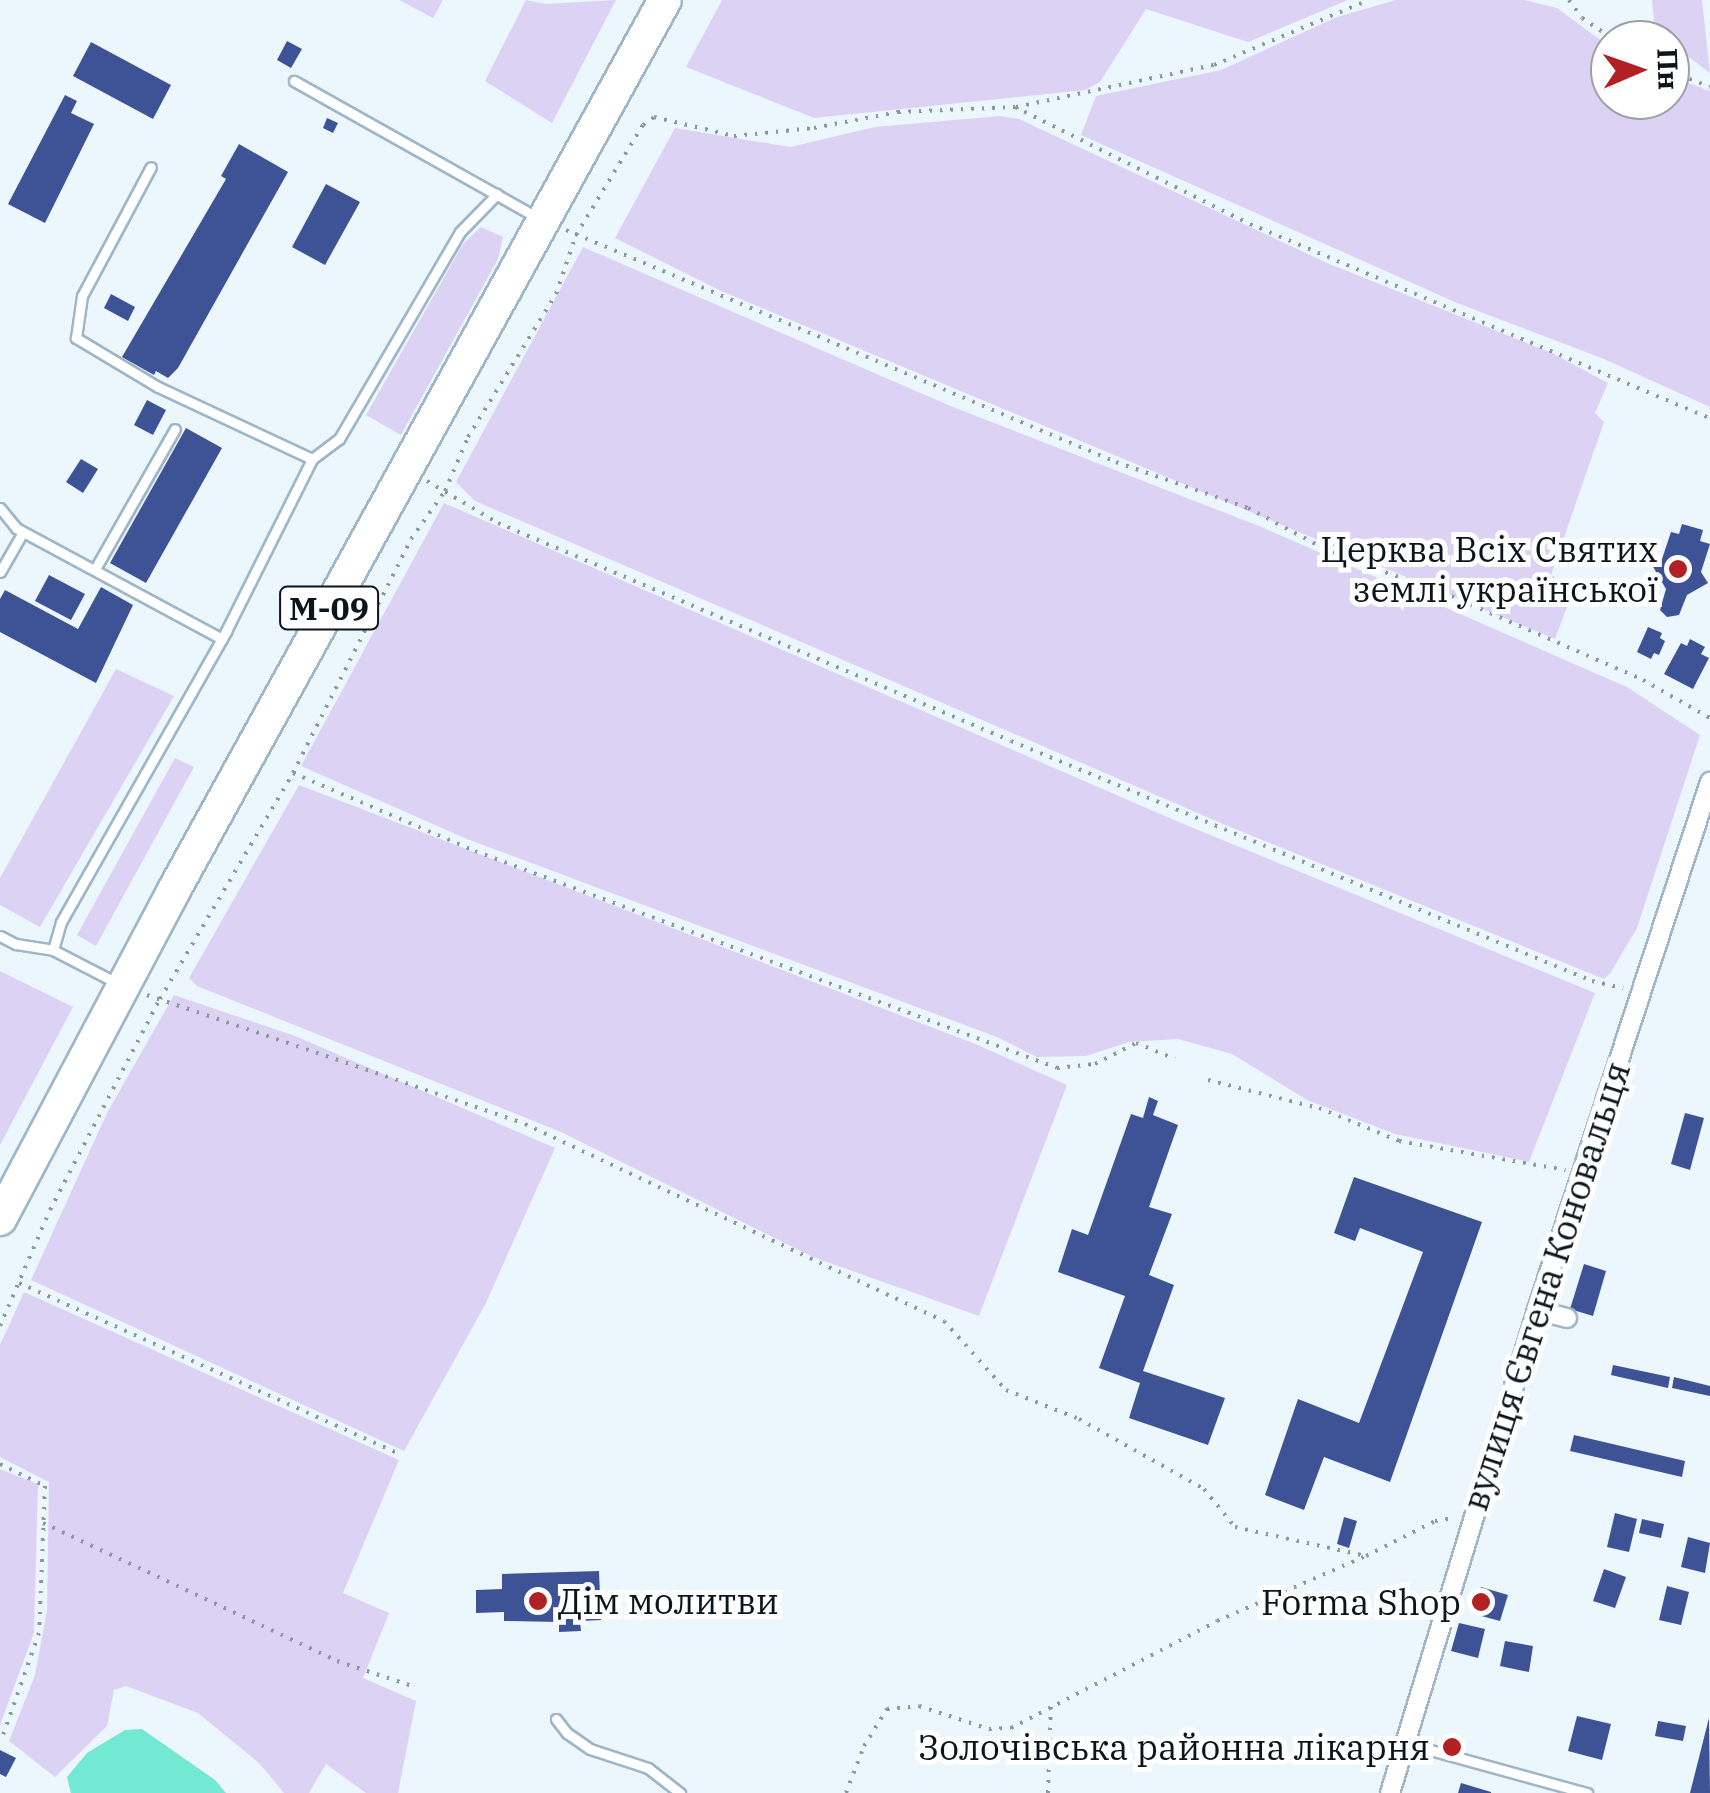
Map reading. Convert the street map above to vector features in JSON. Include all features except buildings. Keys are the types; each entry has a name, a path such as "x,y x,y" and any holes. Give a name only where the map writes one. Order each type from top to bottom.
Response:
{"highway":[{"name":"М-09","path":"0,1219 406,468 666,0"}],"street":[{"name":"вулиця Євгена Коновальця","path":"1390,1793 1580,1172 1710,782"},
{"path":"1537,1310 1567,1318"}],"lane":[{"path":"294,81 542,220"},
{"path":"151,167 82,296 76,338 158,388 312,458"},
{"path":"54,950 61,922 222,639 312,458 339,439 460,232 496,194"},
{"path":"95,569 175,428"},
{"path":"0,508 23,532 222,639"},
{"path":"0,572 23,532"},
{"path":"0,936 16,944 54,950 123,986"},
{"path":"556,1718 566,1734 590,1749 648,1768 680,1793"},
{"path":"1405,1743 1587,1793"}],"path":[{"path":"0,1326 50,1210 160,999 293,773 411,538 445,492 468,437 556,294 576,234 643,125 654,118 734,136 814,128 898,112 1016,106 1214,65 1369,0"},
{"path":"1569,0 1590,23"},
{"path":"1016,106 1250,224 1710,418"},
{"path":"542,220 1116,462 1248,508 1336,555 1442,592 1644,680 1710,718"},
{"path":"406,468 498,524 1574,973 1640,992"},
{"path":"293,773 475,851 1057,1068 1096,1064 1136,1042 1175,1059"},
{"path":"123,986 525,1124 944,1322 1006,1390 1078,1419 1204,1489 1235,1527 1366,1556"},
{"path":"1208,1080 1319,1108 1399,1141 1580,1172"},
{"path":"18,1283 398,1453"},
{"path":"0,1464 45,1486 38,1632 2,1738"},
{"path":"846,1793 864,1746 886,1709 918,1706 989,1728 1011,1728 1218,1621 1435,1521 1473,1515"},
{"path":"42,1523 337,1660 412,1686"},
{"path":"1048,1793 1051,1704"}],"shaded area":[{"path":"399,0 443,0 433,18"},
{"path":"526,0 546,4 616,0 552,123 485,81"},
{"path":"722,0 1348,0 1248,42 1146,9 1100,82 1085,90 814,118 686,67"},
{"path":"1396,0 1524,0 1557,8 1590,32 1590,120 1690,120 1690,84 1710,91 1710,407 1604,359 1457,303 1081,135 1096,96 1221,70 1337,17"},
{"path":"1652,0 1702,0 1710,73 1690,58 1690,20 1654,20"},
{"path":"1000,116 1019,119 1327,263 1554,354 1608,383 1595,413 1604,422 1551,575 1574,588 1555,639 721,291 615,238 675,128 790,147 875,127"},
{"path":"481,227 503,237 498,259 401,435 366,415 463,244"},
{"path":"583,247 953,407 1259,526 1627,687 1700,735 1637,928 1611,972 1604,979 1223,824 475,501 456,482"},
{"path":"444,503 1181,823 1595,993 1529,1162 1395,1134 1307,1100 1232,1054 1178,1039 1129,1042 1086,1056 1037,1057 997,1037 467,839 301,766"},
{"path":"116,669 174,696 40,927 0,905 0,878"},
{"path":"175,758 194,767 96,946 77,935"},
{"path":"299,785 978,1045 1067,1085 979,1316 813,1257 561,1132 197,986 189,978"},
{"path":"0,971 73,1007 0,1145"},
{"path":"174,995 295,1036 555,1148 486,1303 404,1451 31,1280 107,1113"},
{"path":"24,1292 399,1460 343,1593 389,1613 363,1678 416,1701 398,1793 366,1793 326,1764 309,1793 284,1793 259,1763 198,1713 126,1686 114,1690 107,1726 55,1777 9,1741 35,1675 47,1610 49,1482 0,1457 0,1345"},
{"path":"0,1469 38,1484 34,1633 0,1725"},
{"path":"142,1729 215,1780 226,1793 71,1793 67,1777 87,1753 125,1730"}],"place":[{"name":"Церква Всіх Святих землі української","path":"1678,569"},
{"name":"Дім молитви","path":"538,1601"},
{"name":"Forma Shop","path":"1481,1602"},
{"name":"Золочівська районна лікарня","path":"1452,1747"}]}
